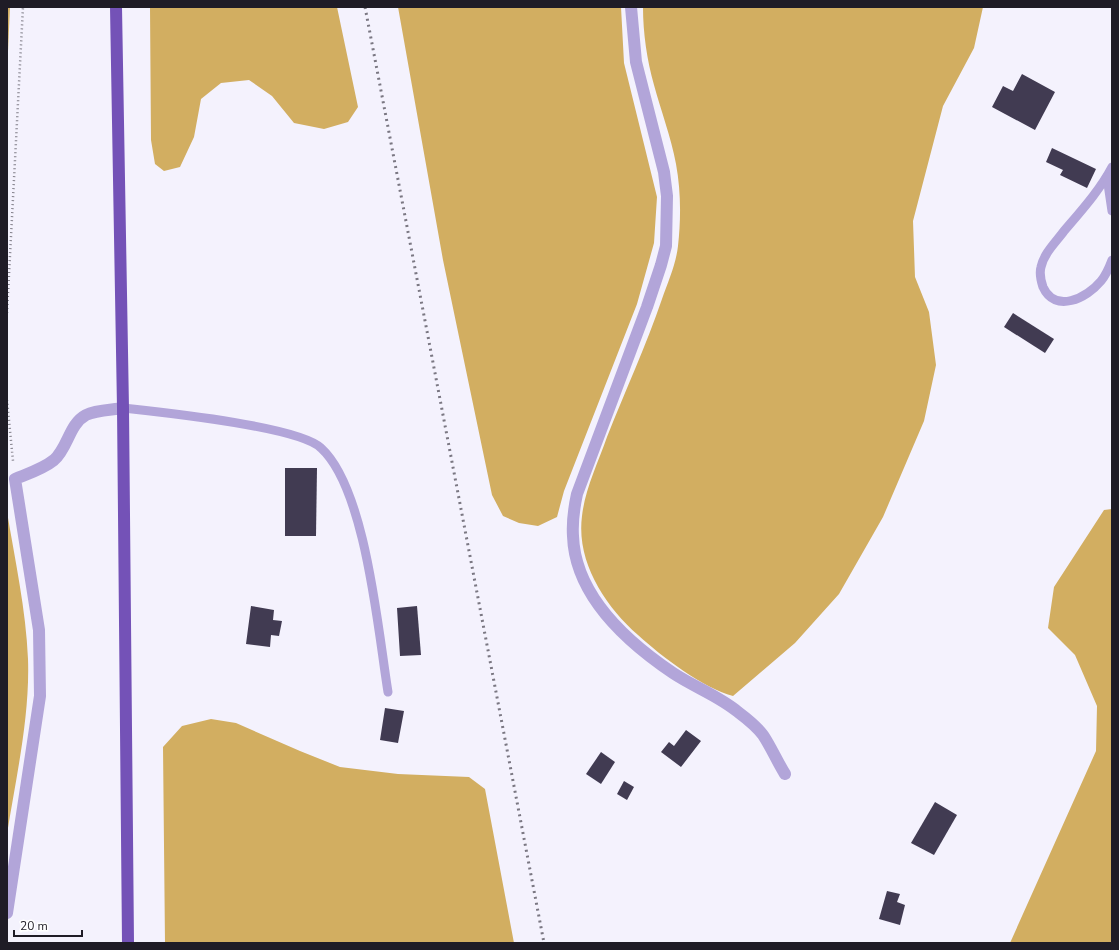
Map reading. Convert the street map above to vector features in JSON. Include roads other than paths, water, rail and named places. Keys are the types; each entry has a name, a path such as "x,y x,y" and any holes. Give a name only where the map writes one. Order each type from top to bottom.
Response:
{"highway":[{"path":"116,7 123,408 128,943"}],"street":[{"path":"631,7 636,62 664,172 667,196 666,246 647,307 577,494 573,516 573,537 577,559 584,579 597,602 616,626 642,649 673,672 738,711 762,734 785,774"},
{"path":"7,914 40,696 39,630 15,479 37,470 54,460 63,448 77,423 86,415 123,408"}],"lane":[{"path":"1112,167 1107,177 1046,254 1040,268 1040,280 1046,293 1053,299 1061,302 1074,300 1089,292 1100,283 1107,273 1112,260"},
{"path":"1107,177 1112,211"},
{"path":"123,408 166,413 266,429 300,437 320,447 334,465 347,491 358,523 368,570 388,692"}],"railway":[{"path":"365,7 544,943"}]}
